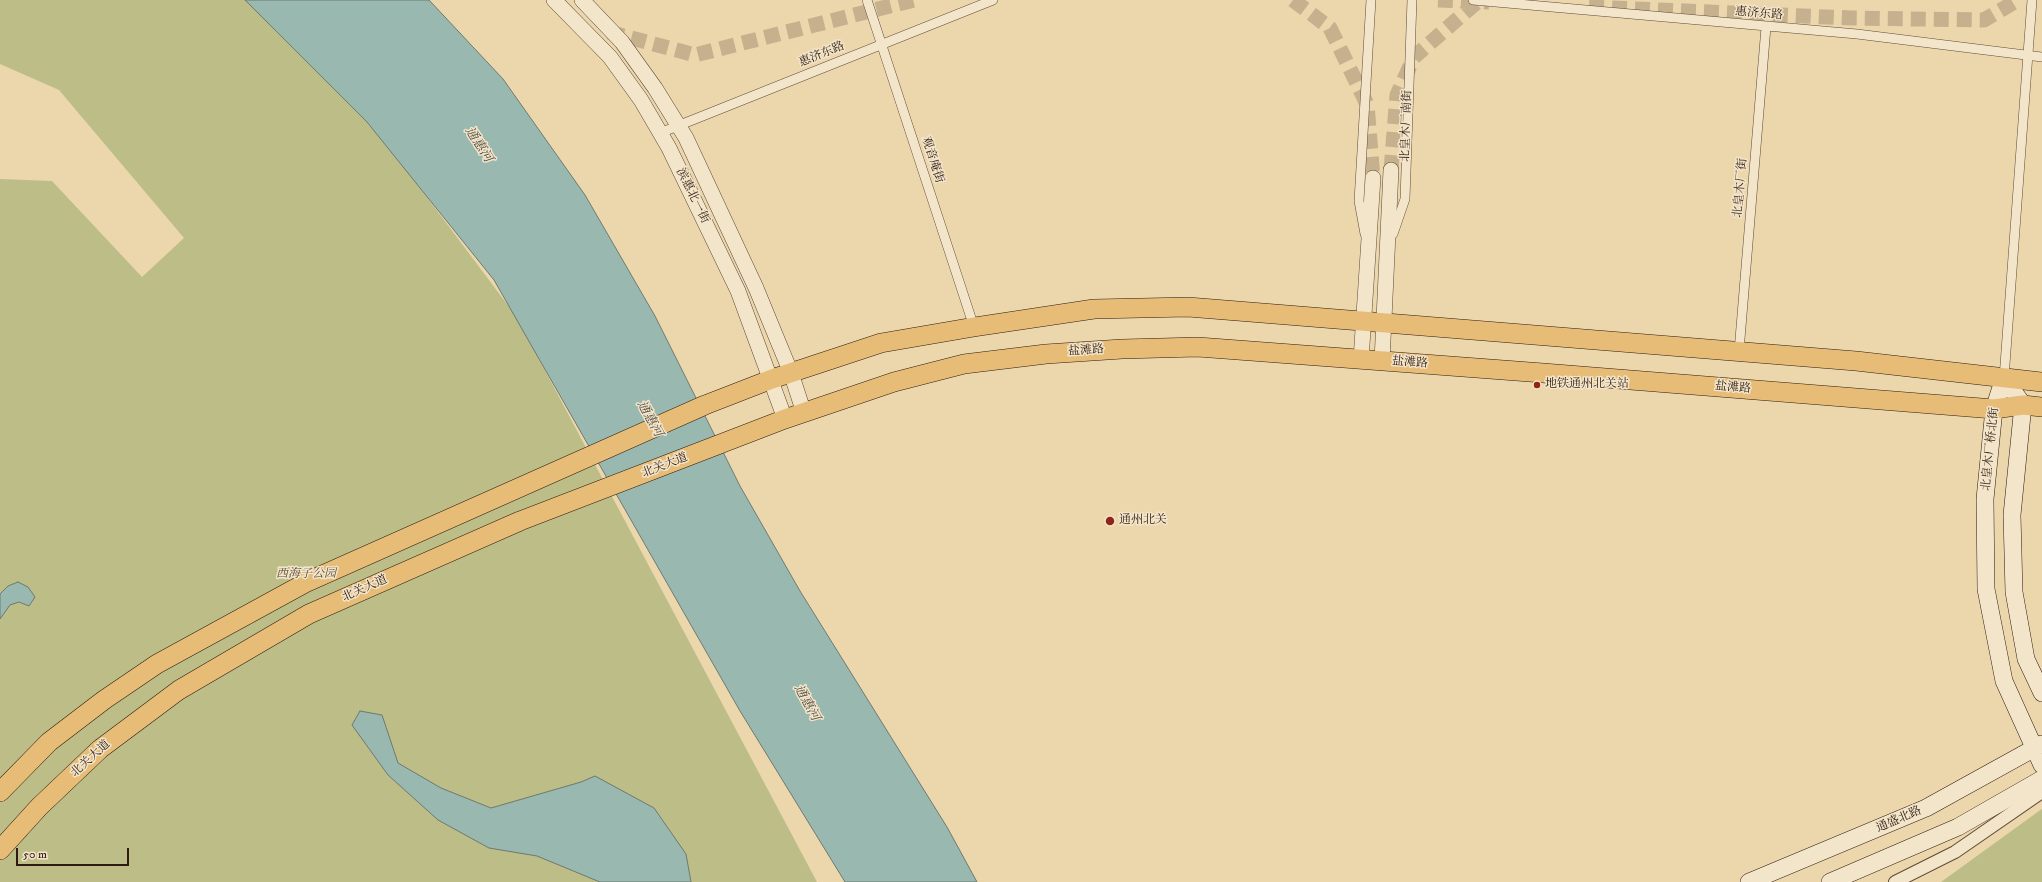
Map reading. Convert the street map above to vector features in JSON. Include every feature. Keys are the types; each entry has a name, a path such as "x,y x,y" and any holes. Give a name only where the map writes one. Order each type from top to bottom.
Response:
{"main road":[{"path":"0,792 49,742 104,700 158,664 307,582 735,393 881,343 1094,309 1188,307 1856,361 2042,382"},
{"name":"盐滩路","path":"785,419 894,382 964,364 1046,354 1122,349 1198,347 1994,409 2023,405 2042,406"},
{"path":"2004,378 2023,405 2012,515 2014,592 2026,659 2042,693"},
{"name":"北皇木厂桥北街","path":"2004,378 1994,409 1985,499 1986,589 2004,680 2038,747 2042,765"},
{"name":"北关大道","path":"0,850 39,808 100,750 179,690 310,614 520,521 785,419"},
{"name":"通盛北路","path":"1749,882 1926,808 2038,747"},
{"path":"1830,882 1958,827 2042,779"}],"street":[{"name":"滨惠北一街","path":"554,0 610,56 642,100 660,133 738,291 772,380 785,419"},
{"name":"滨惠北一街","path":"582,0 622,42 655,88 686,138 756,288 791,373 804,413"},
{"name":"观音庵街","path":"867,0 974,327"},
{"name":"惠济东路","path":"660,133 993,0"},
{"path":"1368,248 1359,201 1371,0"},
{"name":"北皇木厂南街","path":"1387,250 1404,199 1412,0"},
{"name":"惠济东路","path":"1473,0 1857,34 2042,56"},
{"path":"2004,378 2032,0"},
{"name":"北皇木厂街","path":"1739,351 1766,27"},
{"name":"北皇木厂南街","path":"1382,361 1392,170"},
{"path":"1361,360 1362,320 1373,178"},
{"path":"1895,882 1955,852 2042,792"}],"green space":[{"name":"西海子公园","path":"0,0 250,0 384,140 516,316 817,882 0,882 0,179 52,181 142,277 184,238 59,90 0,64"},
{"path":"2042,809 2042,882 1941,882 2039,811"}],"water":[{"name":"通惠河","path":"245,0 429,0 503,79 585,195 655,316 740,486 800,591 947,827 977,882 845,882 740,711 494,280 367,122"},
{"path":"18,582 28,587 35,597 29,606 19,602 10,605 0,619 0,594 8,586"},
{"path":"360,711 382,715 398,763 441,788 491,808 581,782 595,776 654,808 686,854 691,882 600,882 537,856 489,848 438,820 388,775 352,725"}],"tunnel":[{"path":"609,32 695,55 914,0"},
{"path":"1293,0 1330,28 1367,104 1373,178"},
{"path":"1438,0 1489,2"},
{"path":"1589,7 1851,18 1984,20 2018,0"},
{"path":"1391,170 1397,95 1414,57 1477,2"}],"place":[{"name":"地铁通州北关站","path":"1537,385"},
{"name":"通州北关","path":"1110,521"}]}
